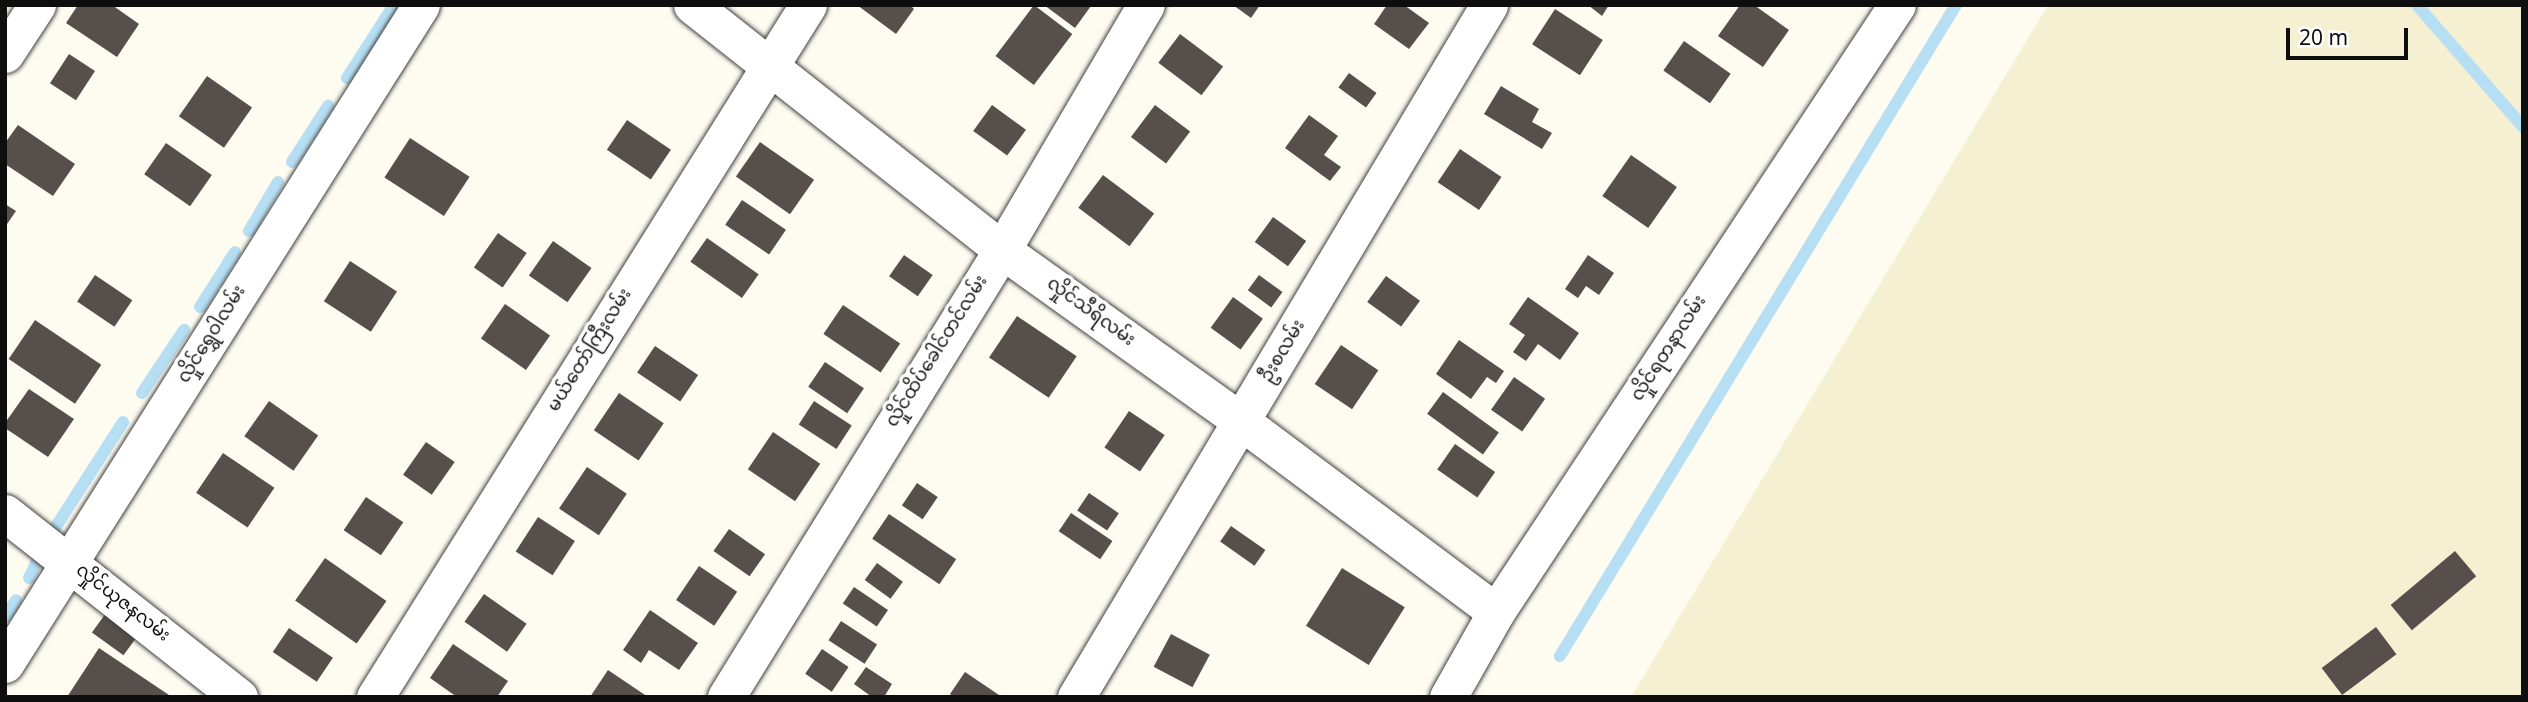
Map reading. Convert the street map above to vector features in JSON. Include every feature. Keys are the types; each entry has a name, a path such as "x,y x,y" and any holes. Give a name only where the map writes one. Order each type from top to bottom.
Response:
{"street":[{"path":"5,54 37,5"},
{"name":"လှိုင်ရွှေဝါလမ်း","path":"5,664 421,5"},
{"name":"လှိုင်သီရိလမ်း","path":"692,5 1002,250 1242,422 1496,612"},
{"name":"မယ်တော်ကြီးလမ်း","path":"374,697 808,5"},
{"name":"လှိုင်ထိပ်ခေါင်တင်လမ်း","path":"726,697 1002,250 1146,5"},
{"name":"ဦးစလမ်း","path":"1076,697 1489,5"},
{"name":"လှိုင်ရတနာလမ်း","path":"1448,697 1496,612 1898,5"},
{"name":"လှိုင်ယုဇနလမ်း","path":"5,513 239,697"}],"shaded area":[{"path":"2048,5 2523,5 2523,697 1631,697"}],"building":[{"path":"78,5 112,5 139,24 117,57 66,23"},
{"path":"857,5 910,5 914,9 896,34"},
{"path":"1034,5 1072,34 1034,85 995,56"},
{"path":"1044,5 1089,5 1091,6 1075,28"},
{"path":"1233,5 1260,5 1251,18"},
{"path":"1387,5 1404,5 1429,23 1409,49 1374,24"},
{"path":"1588,5 1609,5 1602,16"},
{"path":"1740,5 1754,5 1789,30 1763,67 1718,36"},
{"path":"1555,9 1603,40 1580,75 1532,44"},
{"path":"1180,34 1223,66 1201,95 1158,63"},
{"path":"1684,41 1731,74 1710,103 1663,70"},
{"path":"69,54 95,71 76,100 50,83"},
{"path":"1349,73 1377,93 1366,108 1338,88"},
{"path":"207,76 252,108 224,148 179,116"},
{"path":"1501,86 1539,109 1532,122 1552,133 1542,149 1484,114"},
{"path":"992,105 1026,130 1007,156 973,131"},
{"path":"1155,105 1190,131 1166,163 1131,137"},
{"path":"1309,115 1338,136 1324,155 1341,167 1330,181 1285,148"},
{"path":"627,120 671,150 651,179 607,150"},
{"path":"18,125 75,164 53,196 5,164 5,143"},
{"path":"410,138 470,177 444,216 384,177"},
{"path":"760,142 814,180 790,214 736,176"},
{"path":"166,143 212,175 190,206 144,174"},
{"path":"1460,149 1501,177 1479,210 1438,182"},
{"path":"1631,155 1677,187 1648,228 1602,196"},
{"path":"1103,175 1154,214 1129,246 1078,208"},
{"path":"742,200 786,230 769,255 725,225"},
{"path":"5,204 16,211 5,227"},
{"path":"1273,217 1306,241 1288,266 1255,242"},
{"path":"498,233 527,253 503,287 474,267"},
{"path":"707,238 759,274 742,298 690,262"},
{"path":"553,241 592,268 567,302 529,275"},
{"path":"904,255 933,275 918,296 889,276"},
{"path":"1588,255 1614,273 1599,295 1586,286 1578,298 1565,289"},
{"path":"350,261 397,291 371,332 324,301"},
{"path":"95,275 132,300 114,327 77,302"},
{"path":"1259,275 1282,292 1271,307 1248,290"},
{"path":"1386,276 1420,301 1401,327 1367,302"},
{"path":"1233,297 1263,319 1241,349 1211,328"},
{"path":"1528,297 1579,333 1560,360 1538,344 1526,361 1513,352 1525,335 1509,324"},
{"path":"505,304 550,336 526,370 481,338"},
{"path":"843,305 900,344 881,373 823,334"},
{"path":"1017,316 1077,356 1049,398 989,357"},
{"path":"35,320 101,365 75,404 9,359"},
{"path":"1459,340 1504,371 1496,383 1487,377 1471,399 1436,374"},
{"path":"1341,345 1378,370 1352,409 1315,384"},
{"path":"655,346 698,375 680,402 637,373"},
{"path":"825,362 864,388 847,413 808,387"},
{"path":"1514,377 1545,399 1522,432 1491,410"},
{"path":"29,389 74,419 48,457 5,428 5,423"},
{"path":"1443,392 1499,433 1483,454 1427,414"},
{"path":"619,393 664,423 639,461 594,430"},
{"path":"269,401 318,435 293,471 244,436"},
{"path":"814,401 852,426 836,449 799,424"},
{"path":"1129,411 1165,435 1140,472 1104,447"},
{"path":"773,432 820,464 795,501 748,469"},
{"path":"426,442 455,462 432,495 403,475"},
{"path":"1455,444 1495,472 1477,497 1437,469"},
{"path":"223,453 274,488 248,527 196,493"},
{"path":"587,467 627,494 599,535 559,508"},
{"path":"917,483 938,497 923,519 902,505"},
{"path":"1089,493 1119,513 1107,531 1077,510"},
{"path":"366,497 403,522 381,555 344,530"},
{"path":"1071,513 1112,541 1100,559 1059,531"},
{"path":"889,514 956,559 939,584 872,539"},
{"path":"538,517 575,541 553,575 516,551"},
{"path":"1231,526 1265,550 1255,566 1220,542"},
{"path":"729,529 765,554 750,576 714,551"},
{"path":"2455,551 2476,576 2412,630 2391,605"},
{"path":"325,558 386,601 357,644 295,601"},
{"path":"877,563 903,582 891,599 865,580"},
{"path":"699,566 737,592 714,626 676,600"},
{"path":"1342,568 1405,607 1369,665 1306,626"},
{"path":"854,587 888,610 877,627 843,604"},
{"path":"484,594 527,624 507,652 464,622"},
{"path":"650,610 698,643 679,670 649,650 641,663 623,650"},
{"path":"106,613 138,636 123,655 92,632"},
{"path":"841,621 877,644 865,664 828,640"},
{"path":"2376,627 2396,654 2342,695 2322,668"},
{"path":"289,628 333,658 317,682 273,652"},
{"path":"1171,634 1210,655 1192,687 1154,667"},
{"path":"453,644 508,681 497,697 457,697 430,678"},
{"path":"99,648 172,697 67,697"},
{"path":"822,649 849,667 832,692 805,674"},
{"path":"866,667 892,684 884,697 872,697 854,684"},
{"path":"608,670 648,697 590,697"},
{"path":"965,672 1002,697 953,697 950,694"}],"waterway":[{"path":"347,78 394,5"},
{"path":"1560,656 1956,5"},
{"path":"2417,5 2523,127"},
{"path":"292,162 328,106"},
{"path":"249,231 278,182"},
{"path":"200,307 235,252"},
{"path":"142,393 184,330"},
{"path":"55,528 123,422"},
{"path":"29,578 41,552"},
{"path":"5,617 16,600"}]}
